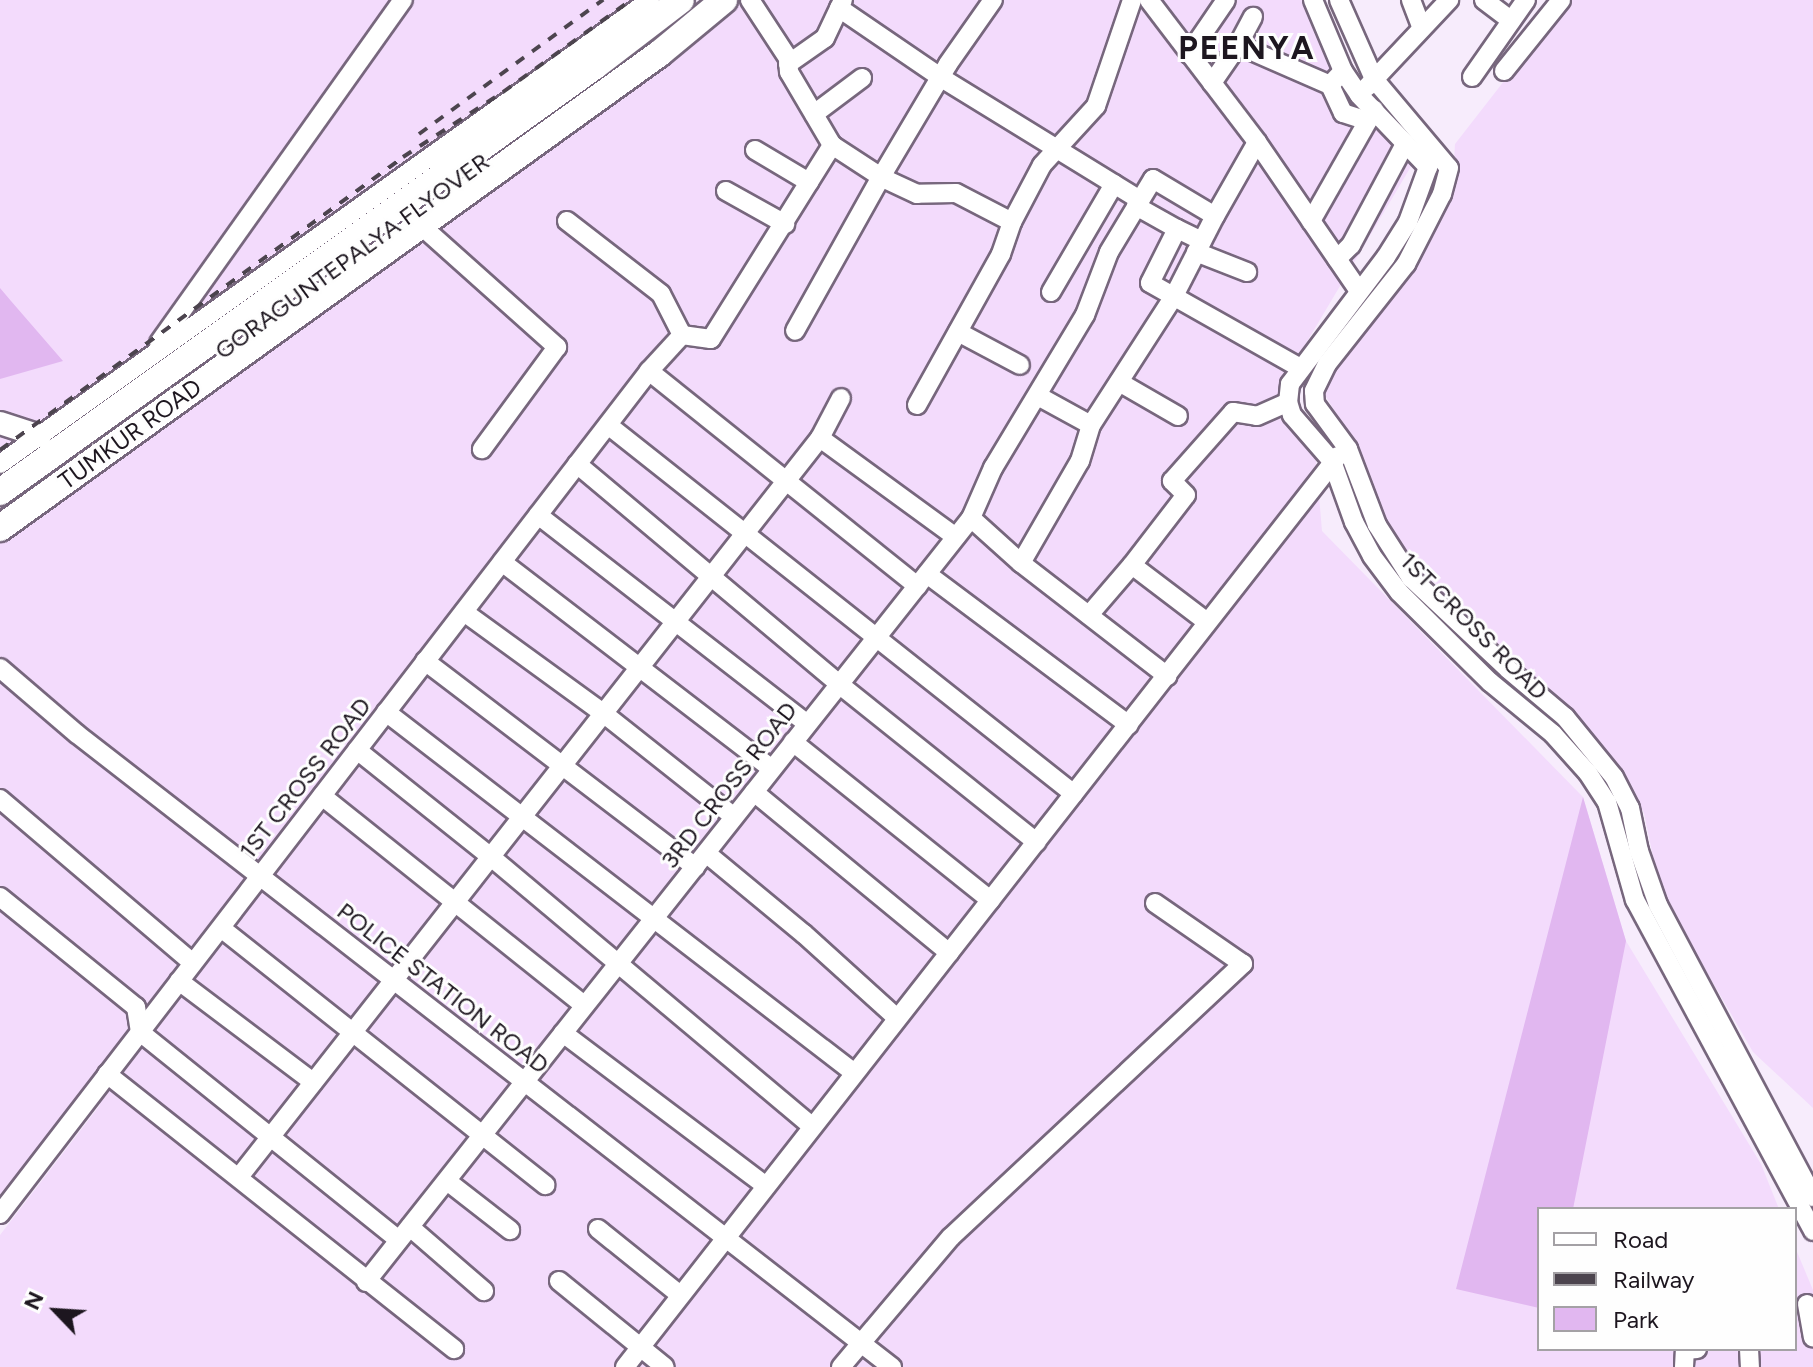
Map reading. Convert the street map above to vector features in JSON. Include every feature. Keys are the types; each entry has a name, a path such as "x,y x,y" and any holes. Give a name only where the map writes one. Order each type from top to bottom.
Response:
{"highway":[{"name":"TUMKUR ROAD","path":"0,480 664,0"},
{"name":"GORAGUNTEPALYA FLYOVER","path":"0,492 595,66 681,0"},
{"name":"GORAGUNTEPALYA FLYOVER","path":"0,510 619,65 703,0"},
{"name":"TUMKUR ROAD","path":"0,528 648,62 724,0"}],"main road":[{"path":"0,423 40,436"}],"street":[{"path":"150,356 403,0"},
{"path":"0,464 650,0"},
{"path":"0,537 699,37 738,0"},
{"path":"750,0 770,26 789,72 832,145 881,177 917,194 956,193 1012,222"},
{"path":"795,331 940,77 993,0"},
{"path":"917,405 1001,254 1012,222 1042,165 1096,106 1132,0"},
{"path":"1149,0 1257,142 1359,291"},
{"path":"1189,54 1226,0"},
{"path":"1089,615 1186,495 1172,481 1233,412 1257,416 1288,402 1290,384 1300,368 1408,222 1428,167 1371,116 1343,71 1313,0"},
{"path":"1339,0 1374,79 1449,168 1442,194 1406,264 1327,364 1314,391 1315,404 1348,449 1377,525 1411,578 1508,669 1565,717 1614,777 1630,808 1639,851 1658,905 1813,1197"},
{"path":"1411,0 1422,28"},
{"path":"1359,95 1449,0"},
{"path":"1484,0 1511,20"},
{"path":"1472,77 1526,0"},
{"path":"1504,71 1561,0"},
{"path":"788,64 825,38 841,4 940,77 1114,184 1199,247 1247,272"},
{"path":"1212,83 1253,17"},
{"path":"1238,45 1330,85 1343,113 1371,116"},
{"path":"1330,85 1343,71"},
{"path":"814,114 862,78"},
{"path":"1311,221 1371,116"},
{"path":"1021,563 1080,461 1091,425 1174,296 1257,142"},
{"path":"1337,259 1351,245 1405,144"},
{"path":"567,221 661,294 682,335 711,339 832,145"},
{"path":"755,150 809,182"},
{"path":"1138,203 1153,179 1215,216"},
{"path":"1051,292 1114,184"},
{"path":"726,191 785,224"},
{"name":"3RD CROSS ROAD","path":"366,1282 971,518 993,468 1085,315 1109,252 1138,203"},
{"path":"1177,229 1150,283 1300,368"},
{"path":"426,230 557,347 482,449"},
{"path":"958,332 1020,365"},
{"name":"1ST CROSS ROAD","path":"0,1214 649,371 682,335"},
{"path":"649,371 787,480 922,580 1129,725"},
{"path":"1119,382 1178,416"},
{"path":"1038,396 1091,425"},
{"path":"239,1177 820,438 841,398"},
{"name":"1ST CROSS ROAD","path":"1288,402 1292,415 1332,461 1366,544 1399,592 1490,682 1553,734 1588,773 1607,802 1635,900 1813,1231"},
{"path":"608,425 878,635 1074,794"},
{"path":"820,438 956,537"},
{"path":"625,1367 1332,461 1348,449"},
{"path":"577,464 839,684 1036,842"},
{"path":"538,515 807,724"},
{"path":"971,518 1021,563 1167,676"},
{"path":"502,562 772,769"},
{"path":"1132,565 1207,622"},
{"path":"464,612 603,713 734,817"},
{"path":"425,661 563,764 804,934 897,1018"},
{"name":"POLICE STATION ROAD","path":"0,668 77,734 892,1367"},
{"path":"386,712 853,1072"},
{"path":"793,742 990,900"},
{"path":"357,750 491,857 812,1126"},
{"path":"754,792 949,953"},
{"path":"322,796 584,1005"},
{"path":"0,799 193,963"},
{"path":"0,897 136,1007 140,1032 270,1137 484,1291"},
{"path":"841,1367 951,1237 1243,964 1155,903"},
{"path":"221,928 545,1185"},
{"path":"179,981 313,1082"},
{"path":"563,1033 766,1186"},
{"path":"107,1074 454,1349"},
{"path":"447,1181 510,1230"},
{"path":"598,1229 680,1295"},
{"path":"559,1281 665,1367"},
{"path":"1807,1304 1813,1339"}],"shaded area":[{"path":"0,0 674,0 708,30 742,0 1309,0 1333,67 1419,153 1283,382 1316,460 1322,531 1583,797 1626,941 1761,1164 1778,1207 1537,1207 1537,1351 1797,1351 1797,1252 1813,1290 1813,1367 0,1367 0,1235 100,1105 101,1070 0,1199"},
{"path":"1567,0 1813,0 1813,1108 1753,1052 1660,891 1644,813 1613,759 1393,542 1361,454 1320,387 1388,303 1453,179 1455,144"}],"green space":[{"path":"0,288 11,301 63,361 0,379"},
{"path":"1583,797 1626,941 1573,1207 1537,1207 1537,1308 1456,1289"}],"railway":[{"path":"419,134 603,0"},
{"path":"0,450 403,157 503,92 631,0"}],"district":[{"name":"PEENYA","path":"1247,48"}]}
